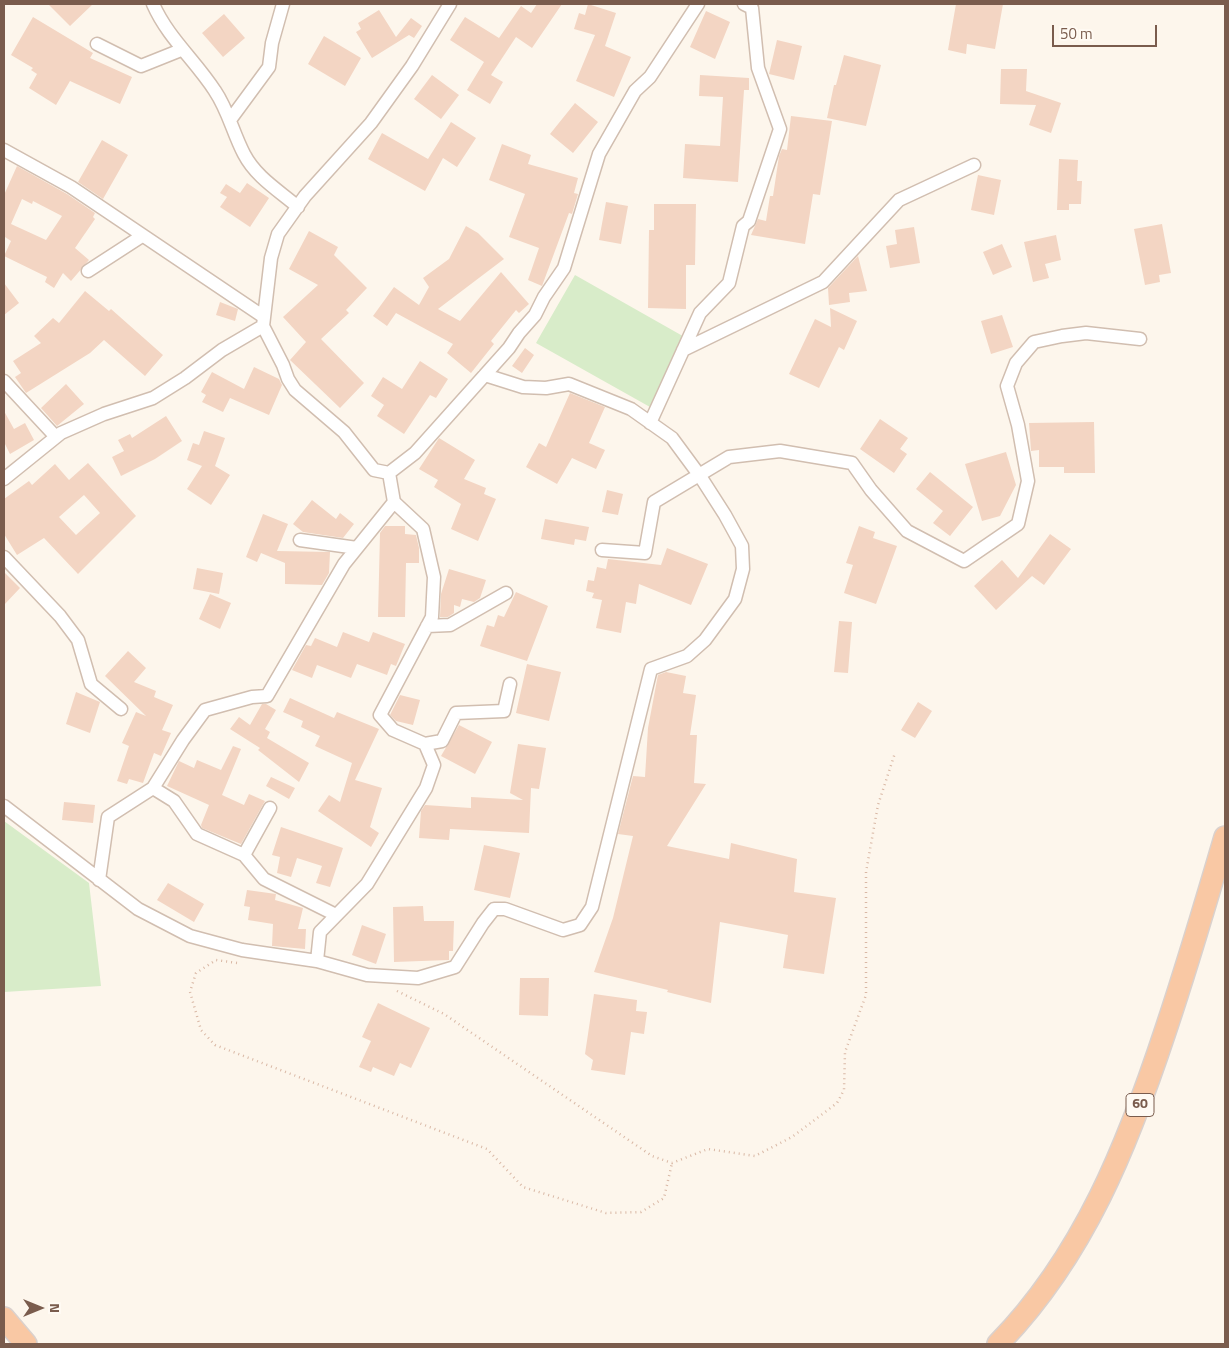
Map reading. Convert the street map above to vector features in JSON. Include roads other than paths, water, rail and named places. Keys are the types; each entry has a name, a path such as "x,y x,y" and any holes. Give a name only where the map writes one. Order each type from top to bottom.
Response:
{"highway":[{"name":"60","path":"998,1344 1016,1326 1068,1256 1111,1177 1144,1093 1189,958 1225,837"},
{"path":"4,1318 26,1344"}],"street":[{"path":"153,4 160,19 181,50 215,91 230,120 244,155 259,176 298,207"},
{"path":"230,120 269,67 272,43 283,4"},
{"path":"264,322 271,258 278,234 326,170 372,123 412,66 450,4"},
{"path":"389,473 415,452 509,348 518,333 536,315 544,297 564,268 599,154 635,92 650,77 698,4"},
{"path":"650,423 700,313 729,283 743,226 748,221 780,129 758,68 752,8 744,4"},
{"path":"97,44 141,66 181,50"},
{"path":"4,150 71,187 264,322 295,390 344,432 374,470 389,473"},
{"path":"684,350 823,282 899,200 974,165"},
{"path":"88,271 142,236"},
{"path":"4,479 56,437 104,414 153,398 185,378 264,322"},
{"path":"602,550 645,553 654,502 730,458 780,451 852,464 871,490 907,531 964,561 1018,524 1028,481 1018,425 1007,386 1016,362 1034,342 1062,336 1086,333 1140,339"},
{"path":"4,806 138,909 190,936 242,950 317,961 367,975 418,978 455,967 482,923 494,909 505,909 563,930 580,925 592,907 651,669 687,656 705,640 735,599 743,569 742,546 700,476 672,438 631,409 569,384 546,388 523,387 485,375"},
{"path":"4,381 56,437"},
{"path":"389,473 394,502 423,529 434,577 432,617 380,715 393,730 425,744 442,741 456,713 504,711 510,684"},
{"path":"99,880 108,817 153,788 205,710 252,697 267,696 344,564 394,502"},
{"path":"300,540 357,548"},
{"path":"4,557 60,616 78,640 91,684 122,708"},
{"path":"427,626 450,625 506,593"},
{"path":"317,961 320,932 367,884 426,788 434,765 425,744"},
{"path":"153,788 174,801 196,834 244,855 264,879 336,915"},
{"path":"244,855 270,808"}]}
